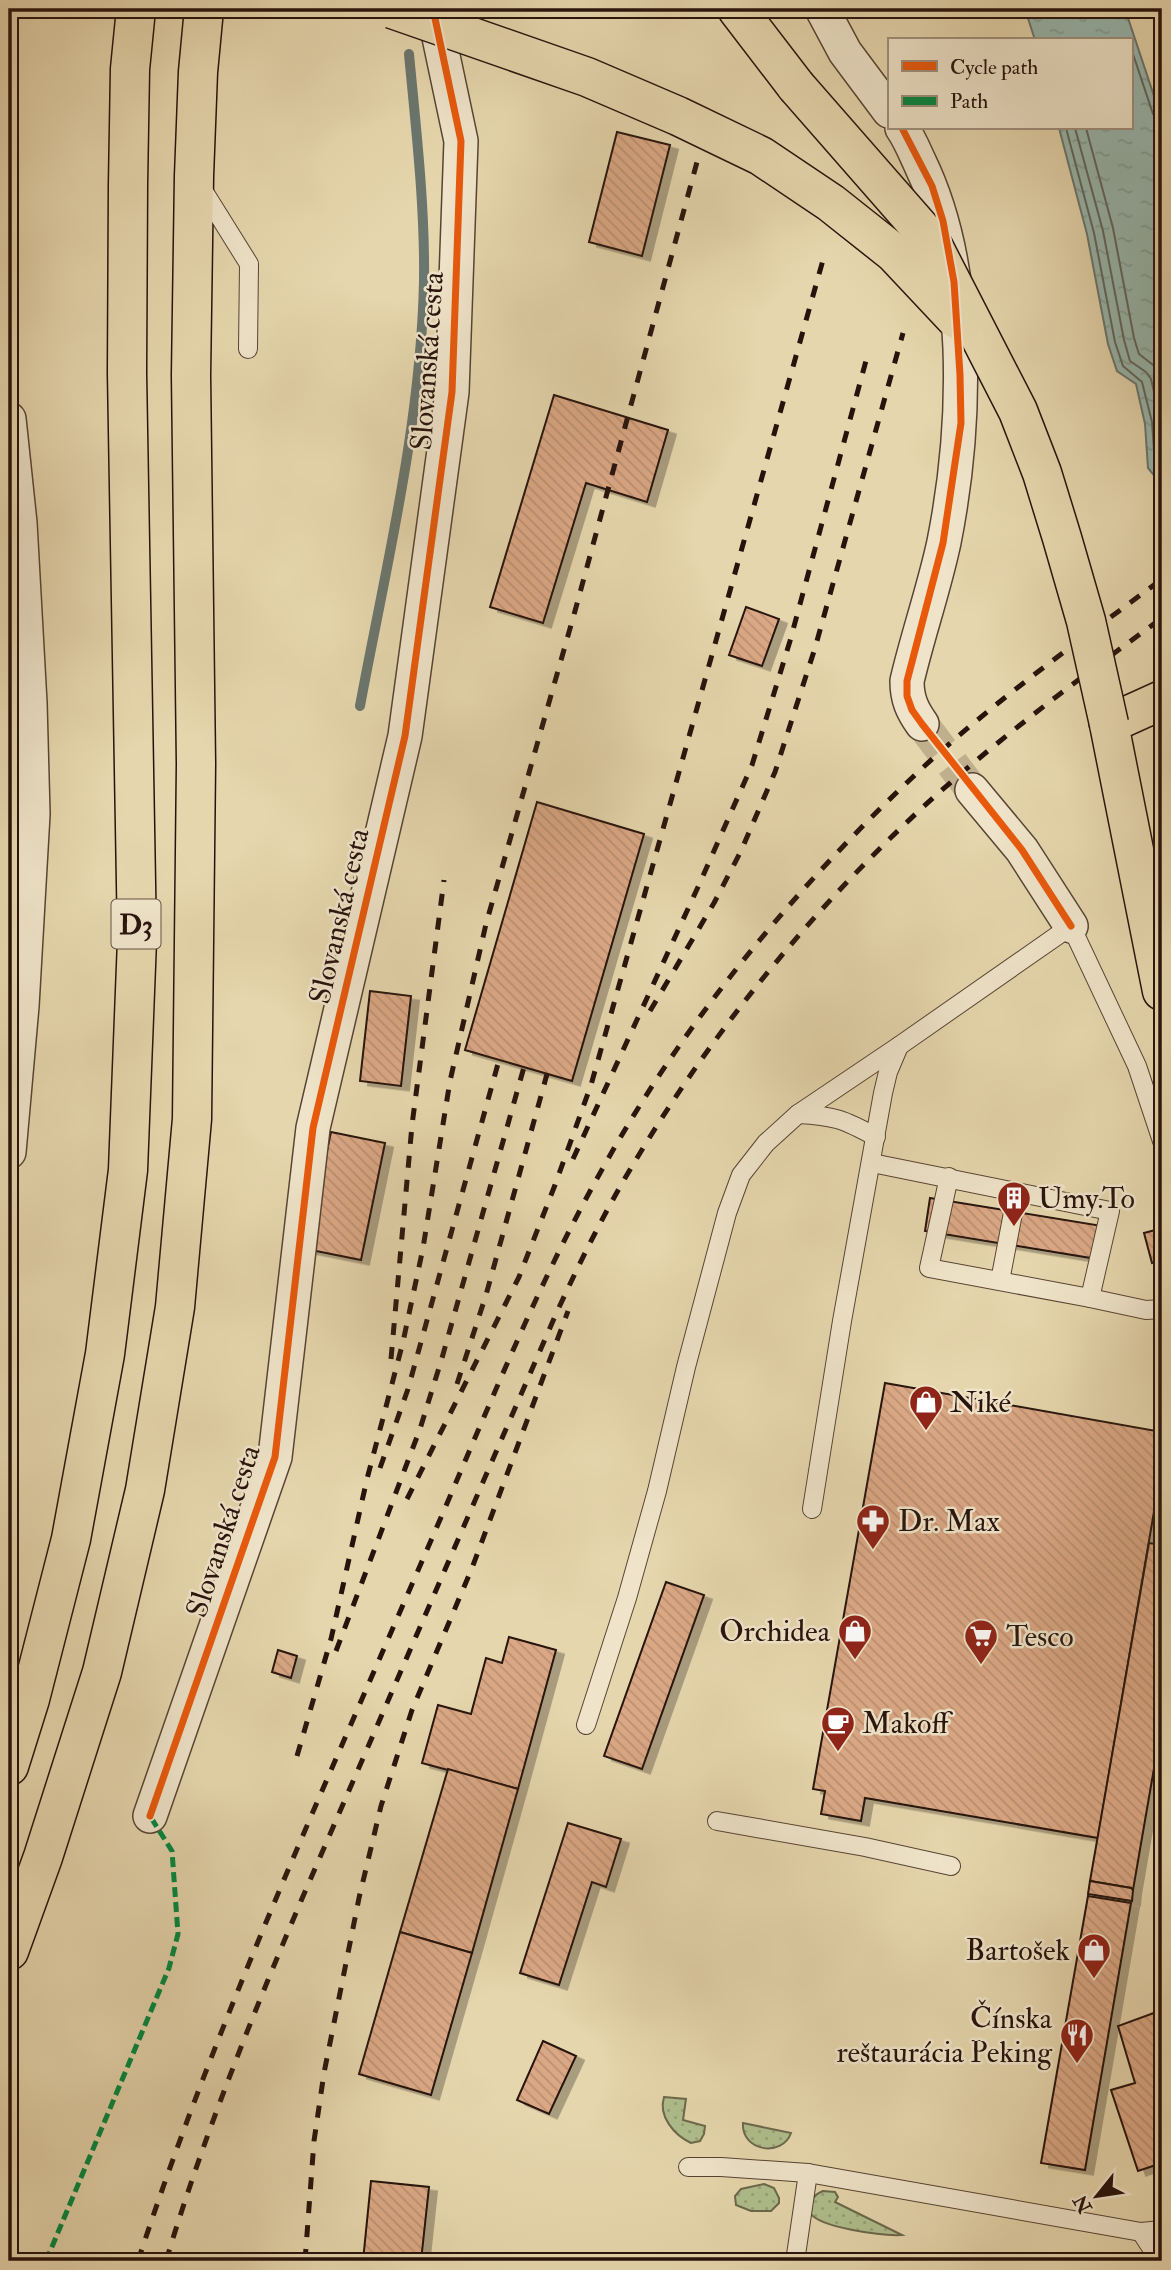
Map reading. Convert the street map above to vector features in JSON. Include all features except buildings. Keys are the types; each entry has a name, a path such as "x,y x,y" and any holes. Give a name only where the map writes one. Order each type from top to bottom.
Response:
{"main road":[{"name":"D3","path":"9,1766 30,1699 71,1539 105,1354 128,1170 137,940 127,373 130,69 136,9"},
{"name":"D3","path":"9,1951 43,1857 102,1672 145,1490 175,1307 192,1119 196,764 191,375 194,176 198,72 204,9"},
{"path":"392,9 587,77 678,116 761,156 831,202 894,253 990,357"},
{"path":"737,9 796,86 929,238 1018,411 1042,473 1086,621 1162,991"},
{"path":"1108,724 1162,700"}],"street":[{"name":"Slovanská cesta","path":"150,1816 275,1457 313,1128 405,736 452,392 460,141 433,9"},
{"path":"822,9 845,52 888,110"},
{"path":"903,130 932,186 943,221 954,282 960,375 961,423 943,543 907,681 907,696 912,710 922,724"},
{"path":"9,419 20,523 33,814 22,1006 9,1152"},
{"path":"972,790 1022,850 1071,926"}],"lane":[{"path":"194,176 249,264 248,348"},
{"path":"586,1725 627,1598 657,1492 686,1367 727,1213 741,1175 766,1143 798,1114 1071,926 1137,1066 1162,1141"},
{"path":"812,1509 842,1321 888,1072 899,1046"},
{"path":"798,1114 828,1115 845,1120 876,1137"},
{"path":"872,1163 1110,1211 1090,1298"},
{"path":"949,1177 929,1268 1146,1310 1162,1309"},
{"path":"1000,1281 1017,1192"},
{"path":"716,1821 865,1847 951,1866"},
{"path":"688,2167 807,2173 1141,2232 1162,2230"},
{"path":"796,2255 807,2173"},
{"path":"1141,2232 1160,2261"}],"green space":[{"path":"664,2097 686,2099 683,2120 705,2126 700,2141 691,2143 673,2130 663,2111"},
{"path":"743,2123 791,2133 779,2146 763,2148 748,2140"},
{"path":"764,2184 774,2188 779,2198 779,2203 771,2211 751,2211 736,2205 735,2196 741,2189"},
{"path":"823,2191 835,2192 838,2197 835,2202 902,2235 853,2230 816,2218 810,2213 812,2202 816,2195"}],"water":[{"path":"1025,9 1125,9 1162,120 1162,485 1148,468 1145,424 1136,384 1117,371 1108,344 1087,234 1060,130 1132,130 1132,38 1034,38"}],"waterway":[{"path":"360,706 401,495 421,335 423,224 409,54"}],"tunnel":[{"path":"922,724 972,790"}],"railway":[{"path":"297,1756 331,1639 367,1479 403,1342 423,1248 450,1081 486,924 575,611 700,151"},
{"path":"407,1499 519,1277 591,1085 823,260"},
{"path":"650,1011 714,903 741,851 775,772 815,648 903,333"},
{"path":"573,1159 752,765 790,641 867,357"},
{"path":"138,2261 164,2183 253,1954 489,1405 568,1233 636,1112 707,1007 746,958 786,909 872,817 976,721 1162,579"},
{"path":"166,2261 229,2079 301,1901 556,1314 631,1168 662,1117 731,1019 848,881 961,773 1162,618"},
{"path":"391,1359 412,1125 444,880"},
{"path":"380,1468 408,1389 499,1060"},
{"path":"336,1651 420,1429 524,1067"},
{"path":"457,1384 486,1295 547,1074"},
{"path":"305,2261 314,2141 324,2073 359,1898 381,1806 412,1710 472,1568 568,1311"}],"marked path":[{"path":"46,2261 169,1968 178,1934 172,1851 150,1816"}],"cycle path":[{"path":"150,1816 275,1457 313,1128 405,736 452,392 461,141 433,9"},
{"path":"903,130 932,186 943,221 954,282 961,423 943,543 907,681 907,696 912,710 922,724 1022,850 1071,926"}],"place":[{"name":"Umy.To","path":"1014,1228"},
{"name":"Niké","path":"926,1432"},
{"name":"Dr. Max","path":"873,1551"},
{"name":"Orchidea","path":"855,1661"},
{"name":"Tesco","path":"981,1666"},
{"name":"Makoff","path":"838,1753"},
{"name":"Bartošek","path":"1094,1980"},
{"name":"Čínska reštaurácia Peking","path":"1077,2065"}]}
